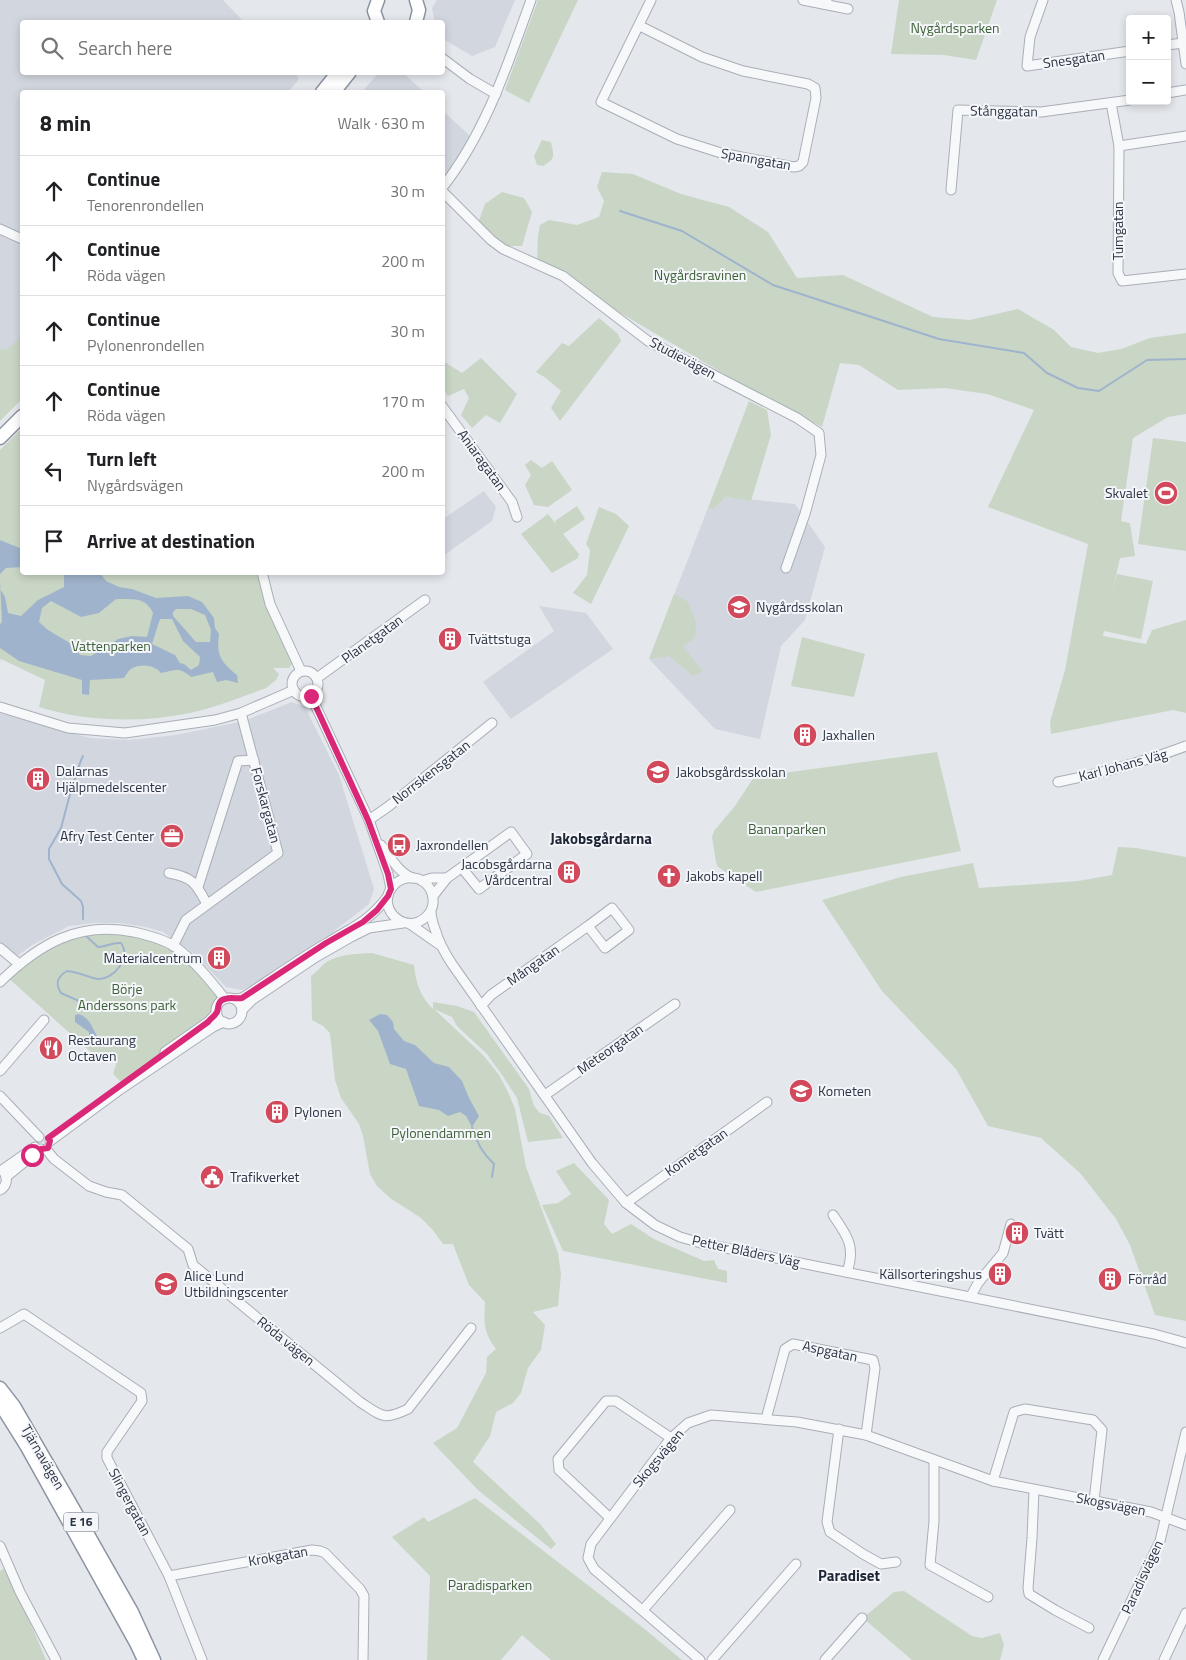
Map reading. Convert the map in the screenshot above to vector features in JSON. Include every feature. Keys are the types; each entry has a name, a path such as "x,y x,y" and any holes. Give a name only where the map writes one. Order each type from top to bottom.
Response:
{"highway":[{"path":"417,20 419,15 419,2"},
{"path":"324,90 336,75"},
{"path":"336,90 348,75"},
{"path":"0,438 20,418"},
{"name":"Tjärnavägen","path":"0,1388 14,1406 74,1509 132,1612 154,1660"},
{"name":"Tjärnavägen","path":"0,1404 60,1504 144,1660"}],"street":[{"path":"445,186 476,138 496,94 531,0"},
{"name":"Spanngatan","path":"640,26 702,57 744,72 808,84 814,88 816,98 803,162 799,166 794,167 721,153 677,139 601,102 640,26 651,0"},
{"path":"803,0 825,2 848,9"},
{"name":"Snesgatan","path":"1043,0 1030,38 1027,66 1126,51"},
{"path":"1176,0 1186,64"},
{"path":"1171,44 1183,43"},
{"path":"445,60 470,79 496,94"},
{"path":"1171,92 1186,90"},
{"name":"Stånggatan","path":"951,190 958,110 1041,112 1126,101"},
{"name":"Tumgatan","path":"1111,103 1119,146 1118,274 1122,281 1186,274"},
{"path":"1119,146 1186,136"},
{"name":"Studievägen","path":"445,193 491,240 504,249 563,276 648,341 797,418 819,433 821,454 805,514 786,568"},
{"path":"0,229 20,238"},
{"name":"Aniaragatan","path":"445,410 512,502 517,517"},
{"path":"263,575 270,604 301,671"},
{"name":"Planetgatan","path":"317,678 426,600"},
{"path":"301,671 309,671 317,678 319,687 311,696 303,697 292,687 293,679 301,671"},
{"path":"0,708 68,728 125,733 215,720 241,713 294,690"},
{"path":"311,696 375,836 388,874 389,909 397,920 407,923"},
{"name":"Forskargatan","path":"173,946 186,920 278,854 241,713"},
{"name":"Norrskensgatan","path":"368,820 389,806 492,724"},
{"name":"Karl Johans Väg","path":"1058,782 1098,774 1145,761 1186,746"},
{"name":"Forskargatan","path":"198,887 238,761 254,760"},
{"path":"433,896 447,878 511,832 527,854 478,889 462,868"},
{"path":"225,999 218,1005 217,1013 218,1017 230,1024 240,1018 242,1010 252,1000 316,957 351,937 369,928 422,920 431,911 433,896 431,890 422,881 407,876 398,868 375,836"},
{"path":"169,873 183,875 198,887 207,904"},
{"path":"0,982 18,964 37,951 72,933 96,929 121,930 143,934 173,946 190,958 225,999 235,1000 242,998 326,943 363,922 377,910 400,880 413,878"},
{"path":"422,881 432,878 447,878"},
{"name":"Mångatan","path":"481,1006 491,995 612,908 629,930 605,948 588,926"},
{"name":"Petter Blåders Väg","path":"431,911 440,945 592,1163 626,1203 655,1225 680,1237 700,1243 971,1296 1154,1334 1186,1343"},
{"name":"Petter Blåders Väg","path":"407,923 440,945"},
{"path":"0,948 18,964"},
{"path":"235,1000 242,1010"},
{"name":"Meteorgatan","path":"545,1095 675,1004"},
{"path":"0,1190 6,1185 3,1172 208,1022 217,1013"},
{"path":"0,1071 44,1020"},
{"path":"117,1089 213,1027 224,1022"},
{"path":"0,1096 44,1143"},
{"name":"Kometgatan","path":"626,1203 766,1102"},
{"name":"Röda vägen","path":"44,1143 54,1159 88,1186 122,1195 188,1249 192,1265 360,1402 380,1415 388,1417 408,1409 471,1328"},
{"path":"833,1214 849,1242 851,1260 847,1272"},
{"path":"971,1296 978,1282 1003,1253 1011,1224"},
{"name":"Slingergatan","path":"0,1328 24,1314 141,1393 142,1401 107,1452 106,1458 169,1576 202,1660"},
{"name":"Aspgatan","path":"766,1418 785,1349 793,1344 872,1360 875,1368 866,1435"},
{"path":"610,1518 559,1470 558,1459 606,1401 616,1401 671,1438"},
{"path":"993,1481 1014,1412 1025,1408 1093,1420 1102,1430 1094,1501"},
{"name":"Skogsvägen","path":"700,1660 594,1570 588,1558 590,1544 671,1438 688,1423 710,1415 766,1418 866,1435 993,1481 1151,1512 1186,1525"},
{"path":"839,1429 827,1522 830,1532 881,1564 896,1562"},
{"name":"Paradisvägen","path":"1103,1660 1160,1540 1186,1432"},
{"path":"934,1460 934,1522 930,1565 988,1597"},
{"path":"1034,1490 1029,1594 1089,1628"},
{"path":"643,1610 730,1510"},
{"path":"0,1546 4,1566 56,1660"},
{"name":"Krokgatan","path":"169,1576 312,1550 325,1553 360,1589 364,1596 363,1660"},
{"path":"712,1660 796,1564"},
{"path":"1164,1660 1186,1613"},
{"path":"825,1660 862,1618"}],"shaded area":[{"path":"0,0 223,0 242,20 20,20 20,75 296,75 299,79 290,90 20,90 20,376 0,393"},
{"path":"437,0 515,0 495,47 472,56 445,40 445,20 435,20 432,8"},
{"path":"376,75 405,75 422,90 364,90"},
{"path":"445,113 472,138 445,176"},
{"path":"484,491 496,507 492,521 445,555 445,518"},
{"name":"Nygårdsskolan","path":"726,497 795,504 825,547 805,620 781,646 760,739 715,729 649,659 708,508 715,508"},
{"path":"539,606 586,613 613,649 511,719 483,682 554,631"},
{"path":"292,702 305,707 339,775 374,889 369,904 329,935 259,982 242,990 226,987 192,952 163,932 146,927 120,923 94,923 69,926 32,945 13,959 0,948 0,713 90,738 129,740 176,735 244,721"}],"green space":[{"path":"538,0 578,0 529,103 505,90"},
{"name":"Nygårdsparken","path":"899,0 997,0 976,60 944,55 891,54"},
{"path":"542,140 551,142 553,154 552,159 543,166 537,165 534,156"},
{"name":"Nygårdsravinen","path":"602,172 633,174 681,194 729,207 768,232 797,278 843,275 933,317 970,320 1018,309 1054,330 1071,347 1098,353 1121,349 1150,338 1186,333 1186,414 1168,417 1133,438 1121,521 1130,523 1135,556 1120,558 1112,594 1117,574 1153,581 1141,639 1104,631 1103,636 1146,644 1152,630 1186,620 1186,713 1173,710 1051,734 1050,722 1065,670 1088,544 988,507 1034,410 987,394 945,388 898,390 859,365 840,363 822,427 753,391 617,311 560,272 537,261 540,225 549,220 577,225 599,217 604,201 597,187"},
{"path":"502,192 524,198 532,212 522,246 508,246 487,230 479,220 485,204"},
{"path":"599,318 618,334 621,341 560,421 551,408 561,391 536,372 562,343 569,346"},
{"path":"20,338 20,401 0,421 0,348 6,350"},
{"path":"481,358 517,394 500,423 486,415 472,428 461,415 469,398 464,389 448,396 445,392 445,362 462,373"},
{"path":"749,401 767,410 771,435 751,501 726,497 715,508 708,508"},
{"name":"Vattenparken","path":"20,430 20,575 260,575 267,602 292,664 289,668 273,668 279,674 276,680 266,688 190,713 152,718 114,719 76,716 39,707 45,680 1,659 0,661 0,450"},
{"name":"Skvalet","path":"1153,438 1186,442 1186,551 1138,544"},
{"path":"531,460 542,468 552,461 572,490 548,507 534,505 525,485 531,475 525,465"},
{"path":"577,506 585,519 563,534 579,554 578,558 552,573 521,534 548,514 556,524 555,521"},
{"path":"599,507 616,514 629,526 591,604 573,593 587,575 590,550 586,544"},
{"path":"674,594 688,602 696,623 695,637 683,647 703,671 693,676 669,656 649,659"},
{"path":"802,637 865,654 854,697 791,686"},
{"name":"Bananparken","path":"937,752 961,851 756,892 718,867 712,837 714,831 735,806 754,777"},
{"path":"1118,847 1136,848 1186,857 1186,1321 1155,1315 1130,1245 1116,1219 1081,1174 1041,1138 988,1126 956,1069 882,991 822,900 901,877 973,863 979,888 1078,881 1112,875"},
{"name":"Börje Anderssons park","path":"121,930 173,946 225,999 218,1005 217,1013 121,1082 113,1074 117,1061 101,1061 6,976 71,933"},
{"name":"Pylonendammen","path":"372,953 414,965 419,989 433,1009 433,1002 457,1006 474,1012 529,1089 534,1106 540,1113 549,1116 563,1138 528,1142 517,1098 502,1075 487,1054 457,1026 452,1017 434,1009 484,1056 499,1075 508,1092 515,1109 526,1167 558,1253 561,1274 558,1306 533,1312 545,1325 541,1350 528,1368 521,1393 513,1403 496,1412 490,1436 473,1462 540,1524 556,1544 551,1549 478,1490 433,1443 457,1428 486,1373 487,1357 496,1349 485,1327 485,1302 469,1285 453,1244 443,1244 421,1218 390,1198 377,1186 370,1174 359,1124 341,1098 335,1080 330,1033 323,1026 312,1020 311,976 333,959 346,955"},
{"path":"574,1163 609,1200 604,1224 612,1234 631,1224 654,1239 704,1261 714,1260 718,1269 727,1271 727,1283 563,1251 542,1205 558,1203 571,1194 556,1171"},
{"name":"Paradisparken","path":"475,1498 682,1660 551,1660 522,1635 501,1660 427,1660 430,1576 392,1537 424,1517 428,1522"},
{"path":"5,1568 12,1580 46,1660 0,1660 0,1571"},
{"path":"904,1591 972,1636 982,1638 1000,1633 1004,1645 1000,1660 912,1660 863,1618 894,1592"}],"water":[{"path":"0,540 20,548 20,567 6,568 0,574"},
{"name":"Vattenparken","path":"64,575 102,575 106,581 119,587 132,589 156,598 188,596 202,602 214,618 215,628 219,634 219,653 223,662 237,675 238,683 226,680 217,682 213,672 191,677 179,670 161,673 155,668 143,666 131,669 124,678 90,680 89,695 82,694 82,680 19,661 0,648 0,625 2,621 0,590 5,597 8,613 21,616 38,600 64,587","holes":["116,599 142,601 150,608 153,613 147,637 132,636 118,639 91,656 80,655 73,645 48,630 39,622 42,608 51,601 81,617 99,613","176,609 191,609 205,615 211,630 210,642 196,642 173,616 173,612","160,619 172,619 183,641 200,657 199,665 191,670 180,663 175,655 152,644"]},
{"path":"79,1014 90,1023 103,1044 100,1047 89,1039 89,1032 75,1022 75,1015"},
{"name":"Pylonendammen","path":"380,1014 387,1015 393,1022 394,1029 404,1041 415,1045 434,1063 449,1067 462,1081 479,1116 472,1127 466,1116 460,1112 448,1116 439,1110 419,1106 406,1069 390,1064 378,1031 369,1020"}],"waterway":[{"path":"620,211 682,231 773,285 939,339 1024,353 1047,373 1078,388 1099,391 1147,360 1186,359"},
{"path":"83,756 73,783 61,828 49,849 49,859 62,884 81,901 83,919"},
{"path":"86,936 98,947 121,943 124,949 123,961 115,972 109,976 98,979 67,971 59,978 58,987 61,993 97,1009"},
{"path":"472,1127 480,1147 494,1164 492,1177"}],"place":[{"name":"Skvalet","path":"1166,493"},
{"name":"Nygårdsskolan","path":"739,607"},
{"name":"Tvättstuga","path":"450,639"},
{"name":"Jaxhallen","path":"805,735"},
{"name":"Jakobsgårdsskolan","path":"658,772"},
{"name":"Dalarnas Hjälpmedelscenter","path":"38,779"},
{"name":"Afry Test Center","path":"172,836"},
{"name":"Jaxrondellen","path":"399,845"},
{"name":"Jacobsgårdarna Vårdcentral","path":"569,872"},
{"name":"Jakobs kapell","path":"669,876"},
{"name":"Materialcentrum","path":"219,958"},
{"name":"Restaurang Octaven","path":"51,1048"},
{"name":"Kometen","path":"801,1091"},
{"name":"Pylonen","path":"277,1112"},
{"name":"Trafikverket","path":"212,1177"},
{"name":"Tvätt","path":"1017,1233"},
{"name":"Källsorteringshus","path":"1000,1274"},
{"name":"Förråd","path":"1110,1279"},
{"name":"Alice Lund Utbildningscenter","path":"166,1284"}],"district":[{"name":"Jakobsgårdarna","path":"601,839"},
{"name":"Paradiset","path":"849,1576"}],"route":[{"path":"32,1155 41,1149 45,1150 48,1148 50,1146 48,1138 208,1022 217,1013 218,1005 221,1001 228,998 235,1000 242,998 326,943 363,922 377,910 388,896 391,889 388,874 375,836 311,696"}]}
